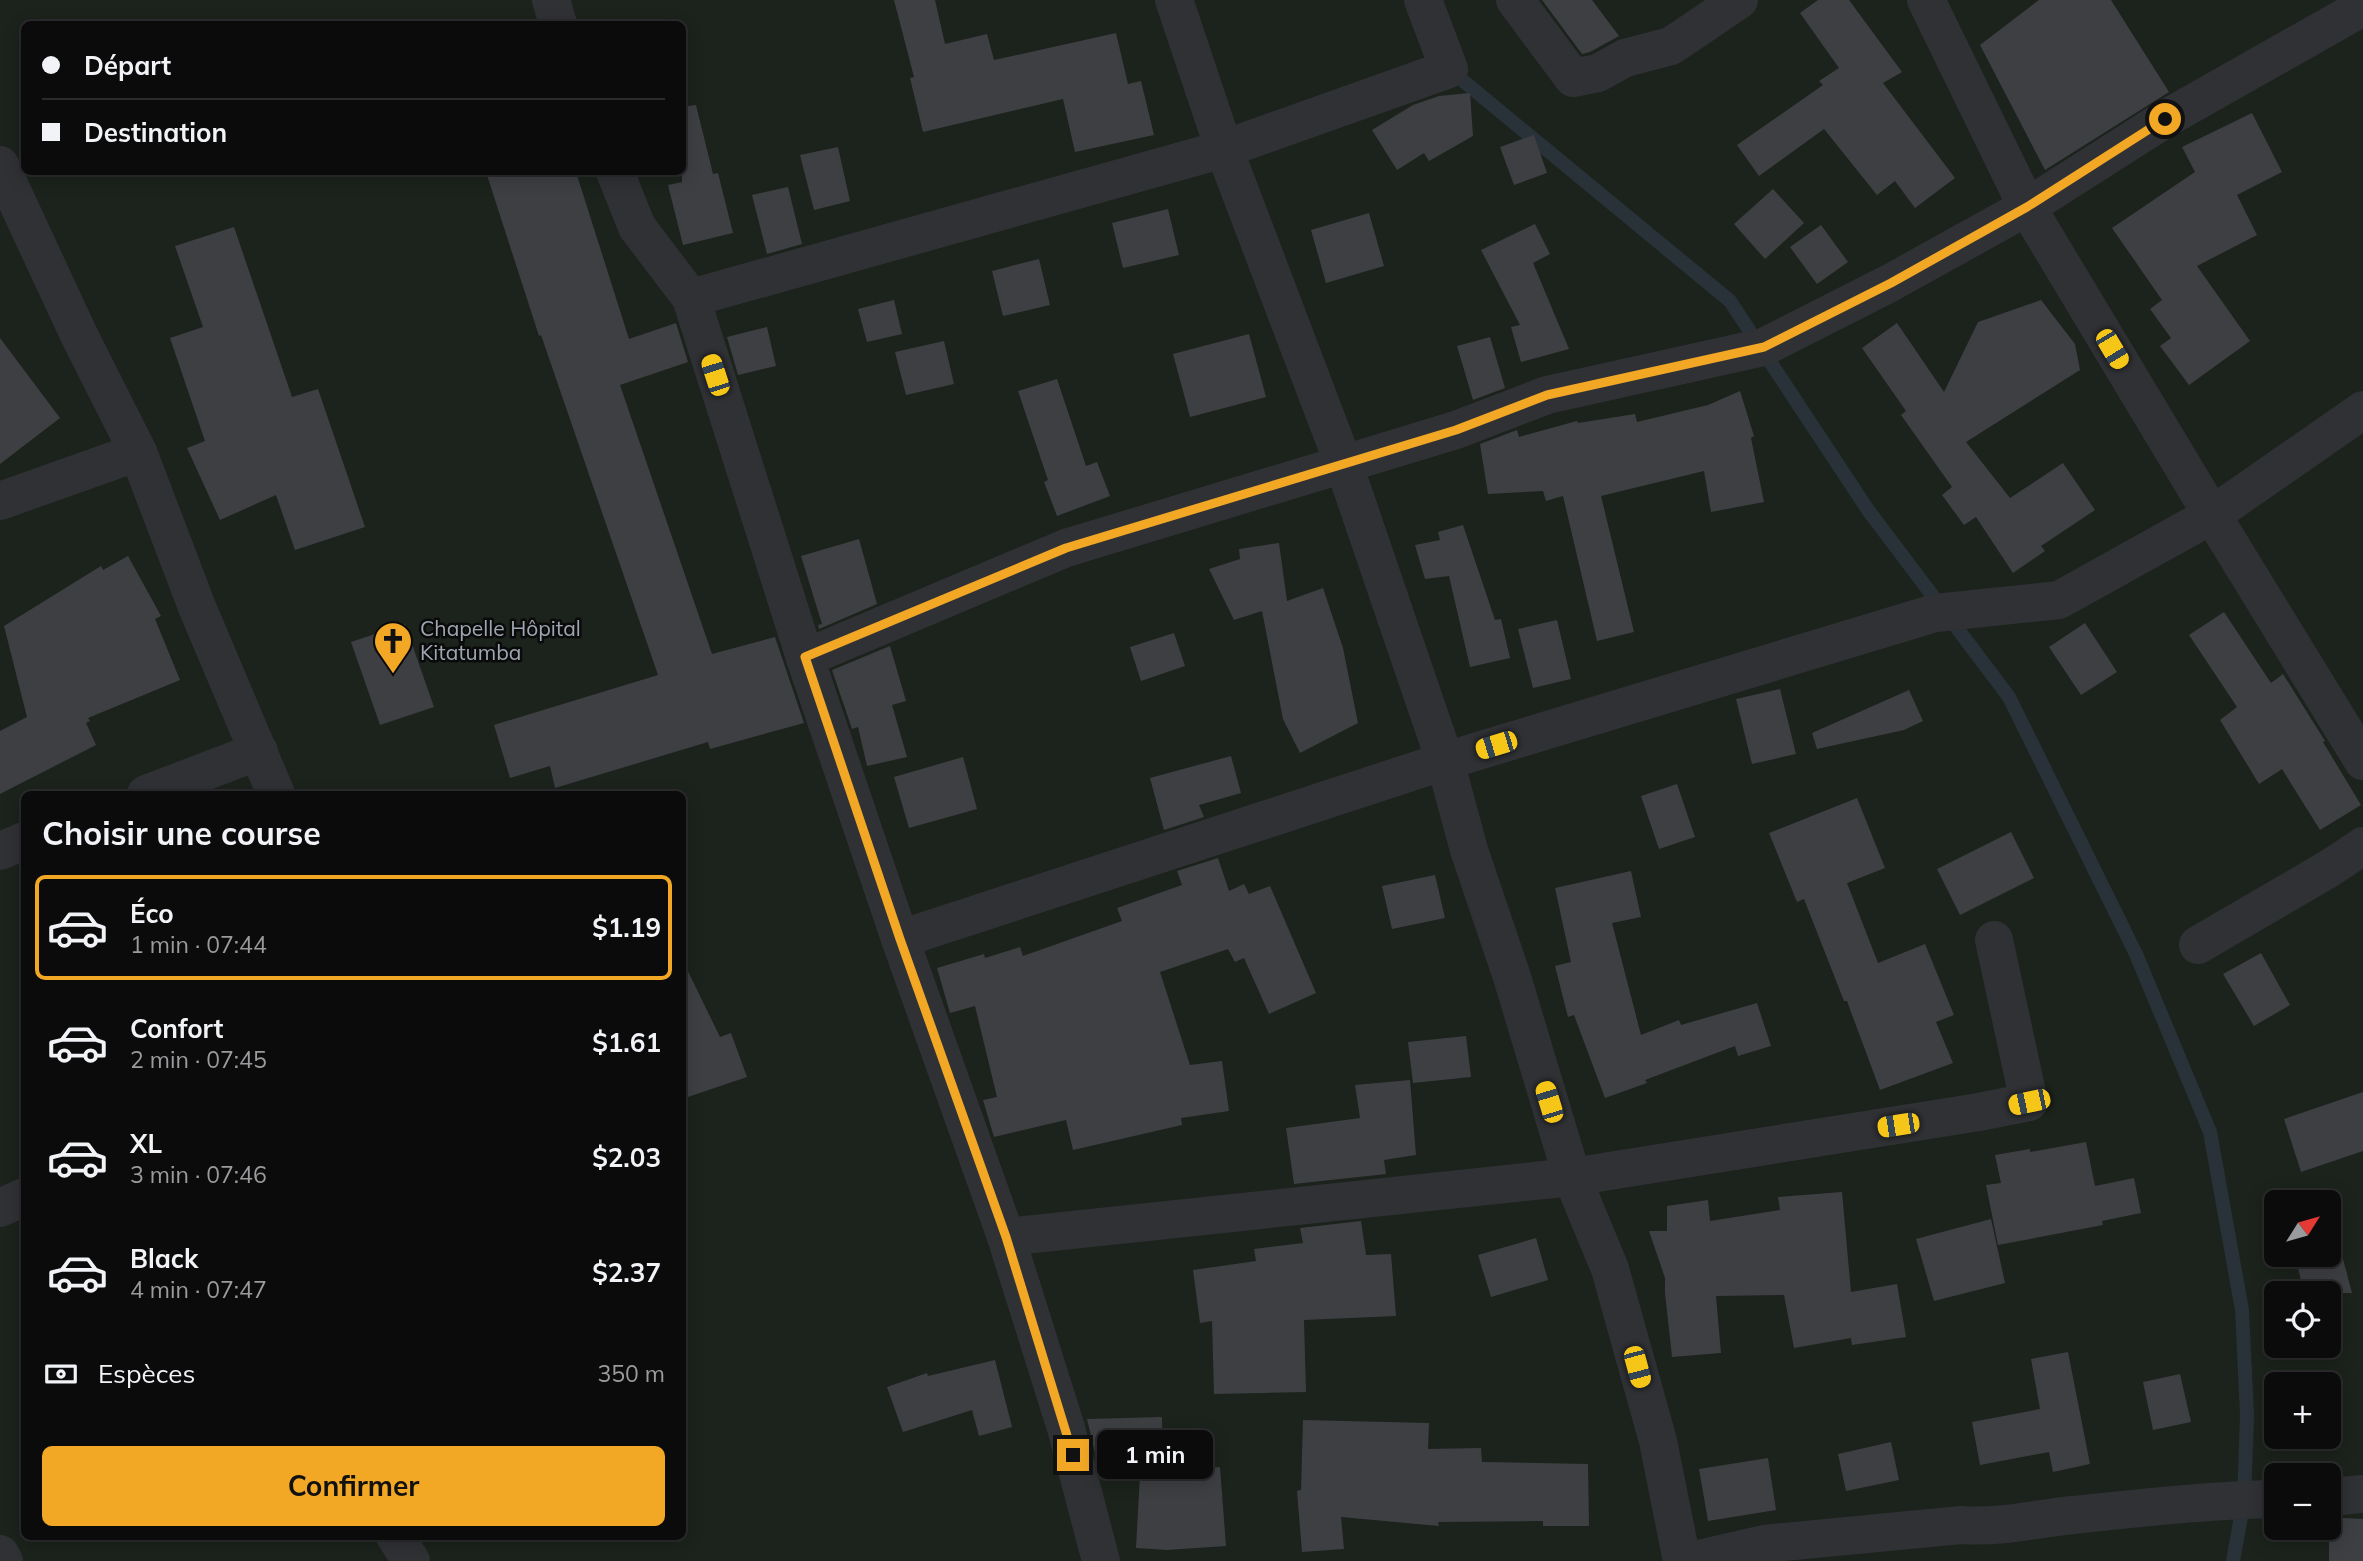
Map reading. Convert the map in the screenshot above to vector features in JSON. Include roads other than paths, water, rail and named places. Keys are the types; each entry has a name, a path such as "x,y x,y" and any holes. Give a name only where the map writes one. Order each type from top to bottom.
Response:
{"street":[{"path":"551,0 557,21"},
{"path":"1174,0 1224,149 1344,465 1445,761 1469,850 1512,977 1572,1177 1610,1269 1658,1441 1682,1561"},
{"path":"691,298 1224,149 1448,69 1423,0"},
{"path":"1515,0 1573,78 1598,73 1625,58 1671,46 1739,0"},
{"path":"1926,0 2027,207 2363,761"},
{"path":"805,657 1066,548 1456,430 1547,395 1764,347 1891,283 2027,207 2165,119 2363,7"},
{"path":"0,165 79,335 138,452 197,607 275,791"},
{"path":"616,175 636,228 691,298 805,657 900,939 1006,1237 1066,1428 1101,1561"},
{"path":"900,939 1445,761 1935,613 2059,600 2212,515 2363,410"},
{"path":"0,502 138,452"},
{"path":"154,791 259,751"},
{"path":"0,851 21,842"},
{"path":"2198,945 2363,846"},
{"path":"1006,1237 1572,1177 2029,1102 1994,940"},
{"path":"0,1208 21,1198"},
{"path":"2341,1496 2363,1494"},
{"path":"1690,1561 1764,1544 1961,1525 1990,1527 2070,1516 2264,1499"},
{"path":"398,1540 411,1561"},
{"path":"0,1554 4,1561"}],"waterway":[{"path":"1450,70 1730,301 1868,510 2009,697 2136,954 2210,1132 2242,1310 2247,1415 2244,1500 2233,1561"}],"place":[{"name":"Chapelle Hôpital Kitatumba","path":"393,675"}]}
